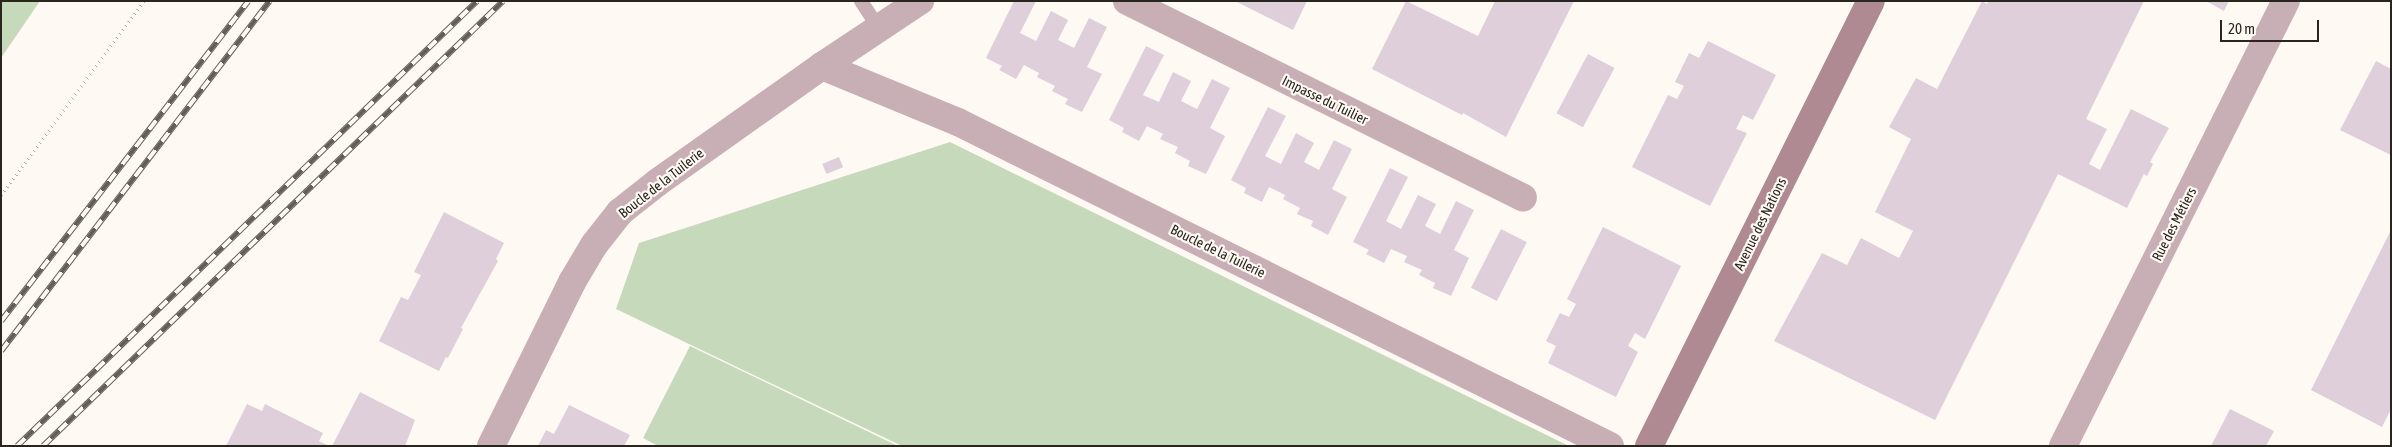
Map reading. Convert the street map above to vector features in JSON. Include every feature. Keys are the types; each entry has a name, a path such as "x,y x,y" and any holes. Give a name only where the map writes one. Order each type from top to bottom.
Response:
{"main road":[{"name":"Avenue des Nations","path":"1649,446 1871,1"}],"street":[{"name":"Boucle de la Tuilerie","path":"491,446 572,282 594,245 620,212 666,176 822,66 920,1"},
{"name":"Impasse du Tuilier","path":"1127,1 1523,198"},
{"name":"Rue des Métiers","path":"2062,446 2286,1"},
{"name":"Boucle de la Tuilerie","path":"822,66 958,122 1610,446"}],"lane":[{"path":"860,1 879,29"}],"path":[{"path":"1,195 144,1"}],"green space":[{"path":"1,1 40,1 1,58"},
{"path":"950,142 1569,446 902,446 616,309 639,243"},
{"path":"690,346 898,446 658,446 643,438"}],"building":[{"path":"1014,1 1036,1 1020,33 1036,41 1051,11 1068,20 1058,40 1074,48 1089,18 1107,27 1087,67 1102,74 1082,112 1065,104 1068,99 1052,91 1055,86 1037,77 1039,73 1024,65 1016,79 999,70 1002,66 986,58"},
{"path":"1235,1 1307,1 1293,30"},
{"path":"1406,1 1478,36 1495,1 1574,1 1506,137 1463,113 1462,115 1372,69"},
{"path":"1982,1 1987,4 1988,1 2144,1 2086,119 2107,129 2089,164 2100,170 2131,109 2169,128 2150,162 2153,164 2147,176 2144,174 2127,208 2058,174 1935,420 1774,341 1822,253 1847,265 1861,238 1899,258 1913,231 1875,212 1911,139 1889,127 1916,78 1937,89"},
{"path":"2206,1 2229,1 2224,11"},
{"path":"1708,41 1776,75 1753,120 1743,115 1736,129 1747,133 1710,206 1632,167 1668,95 1677,99 1684,86 1675,82 1689,53 1699,58"},
{"path":"1146,46 1164,55 1143,95 1159,102 1173,72 1191,81 1181,101 1197,109 1212,79 1230,88 1210,128 1225,136 1206,174 1188,166 1190,161 1175,153 1178,147 1160,139 1163,134 1147,126 1139,141 1122,132 1124,128 1109,120"},
{"path":"1588,54 1614,68 1583,127 1557,113"},
{"path":"2376,61 2391,69 2391,155 2340,130"},
{"path":"1268,107 1286,116 1265,156 1281,164 1296,133 1314,143 1304,162 1319,170 1334,140 1352,149 1332,189 1347,197 1328,235 1311,226 1313,221 1297,214 1300,208 1283,199 1285,195 1269,187 1262,202 1244,193 1246,188 1231,180"},
{"path":"839,157 843,167 826,174 822,164"},
{"path":"1390,168 1408,177 1386,221 1401,229 1418,195 1436,204 1425,226 1440,234 1456,201 1474,210 1454,250 1469,258 1451,296 1433,288 1435,283 1419,275 1422,270 1404,262 1407,256 1391,249 1384,263 1366,254 1369,250 1353,242"},
{"path":"444,212 504,243 496,259 498,261 461,328 463,329 448,358 446,357 439,371 379,341 401,297 408,300 421,275 414,272"},
{"path":"1603,227 1681,266 1645,339 1635,333 1628,346 1638,352 1616,397 1548,363 1556,346 1546,341 1560,313 1569,317 1576,304 1567,299"},
{"path":"1501,229 1527,242 1497,301 1471,288"},
{"path":"2391,230 2391,409 2382,427 2311,390"},
{"path":"360,392 415,420 405,446 332,446"},
{"path":"247,404 262,411 265,404 323,433 319,441 329,446 226,446"},
{"path":"569,405 630,435 624,446 538,446 546,430 554,434"},
{"path":"2230,409 2274,431 2266,446 2211,446"}],"railway":[{"path":"1,321 248,1"},
{"path":"1,351 270,1"},
{"path":"17,446 477,1"},
{"path":"43,446 503,1"}]}
